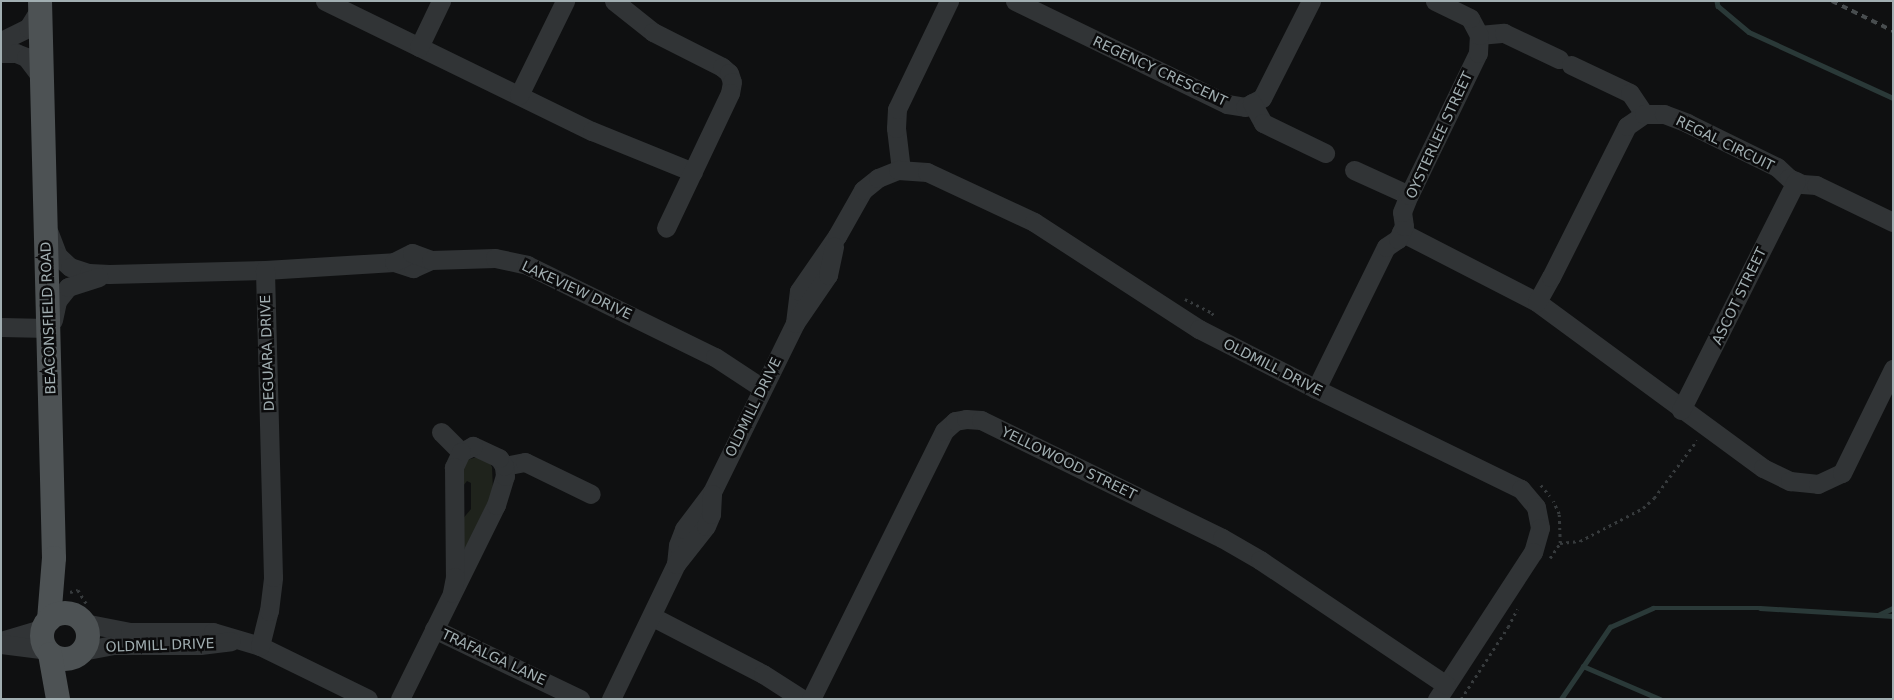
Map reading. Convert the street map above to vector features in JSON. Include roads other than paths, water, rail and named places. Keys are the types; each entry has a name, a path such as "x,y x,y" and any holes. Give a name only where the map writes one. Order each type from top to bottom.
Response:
{"main road":[{"name":"BEACONSFIELD ROAD","path":"40,5 54,558 47,638 58,699"},
{"name":"BEACONSFIELD ROAD","path":"54,558 81,620"},
{"path":"66,699 80,653 88,638 81,620 64,613 47,638 61,659 69,659 80,653"}],"street":[{"path":"325,1 592,131 693,172"},
{"path":"419,47 441,1"},
{"path":"519,95 565,1"},
{"path":"614,1 652,32 722,67 729,73 732,82 730,93 666,228"},
{"path":"901,170 896,128 897,109 949,1"},
{"name":"REGENCY CRESCENT","path":"1015,1 1227,104 1245,107 1252,103"},
{"path":"1311,1 1262,98 1252,103 1263,123 1325,153"},
{"path":"1435,1 1470,18 1479,35 1504,33 1630,93 1644,114 1627,126 1537,302"},
{"path":"1,41 28,28 35,21 40,5"},
{"name":"OYSTERLEE STREET","path":"1401,232 1404,226 1402,212 1478,53 1479,35"},
{"path":"1,54 16,53 26,57 42,78"},
{"name":"REGAL CIRCUIT","path":"1644,114 1664,114 1687,123 1777,167 1796,181 1816,185 1893,222"},
{"name":"OLDMILL DRIVE","path":"611,699 651,620 676,564 678,545 684,529 712,492 795,323 799,292 837,236 862,190 878,178 901,170 921,170 937,175 1034,222 1199,329 1316,389 1521,489 1536,507 1540,528 1533,552 1442,692"},
{"path":"1354,170 1409,195"},
{"name":"ASCOT STREET","path":"1681,410 1796,181"},
{"path":"45,224 54,249 62,261 78,271 109,274 265,270"},
{"path":"1316,389 1386,247 1398,239 1401,232 1537,302 1706,428 1763,468 1790,481 1818,484 1842,472 1893,369"},
{"name":"LAKEVIEW DRIVE","path":"265,270 394,262 413,268 431,260 495,258 527,265 765,381"},
{"name":"DEGUARA DRIVE","path":"248,642 258,613 271,591 273,577 265,270"},
{"path":"49,353 54,311 62,293 76,282 109,274"},
{"path":"1,327 48,328"},
{"name":"YELLOWOOD STREET","path":"812,699 944,431 955,421 966,419 981,420 1222,538 1260,560 1442,692"},
{"path":"441,432 461,452"},
{"path":"400,699 496,505 505,476 504,466 499,458 481,448 470,447 461,452 454,467 455,577 452,593"},
{"path":"504,466 525,462 591,494"},
{"name":"OLDMILL DRIVE","path":"81,620 130,632 205,631 248,642 368,699"},
{"path":"651,620 660,630 698,642 763,674 802,699"},
{"name":"TRAFALGA LANE","path":"434,629 580,699"},
{"path":"1,642 47,638"},
{"name":"OLDMILL DRIVE","path":"80,653 107,645 200,645 248,642"}],"waterway":[{"path":"1717,1 1718,6 1749,32 1893,98"},
{"path":"1561,699 1610,627 1653,608 1760,608 1893,616"},
{"path":"1878,615 1893,608"},
{"path":"1583,666 1660,699"}],"railway":[{"path":"1832,1 1893,31"}]}
